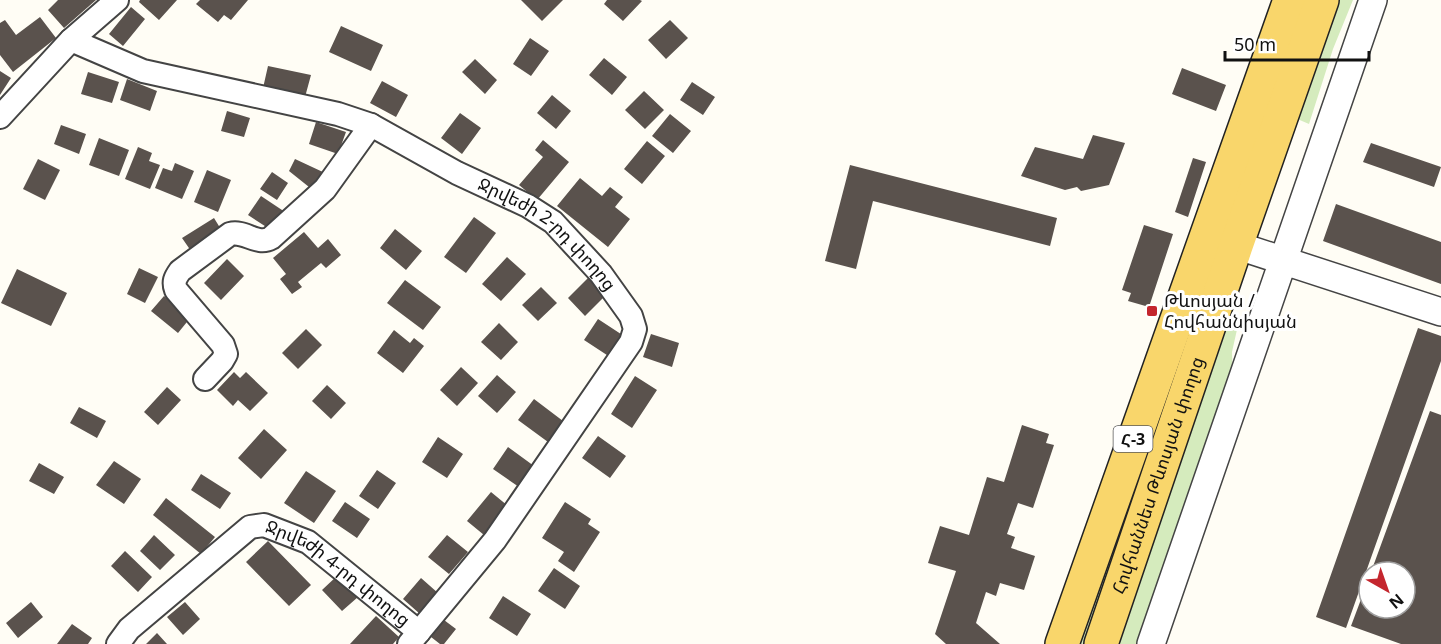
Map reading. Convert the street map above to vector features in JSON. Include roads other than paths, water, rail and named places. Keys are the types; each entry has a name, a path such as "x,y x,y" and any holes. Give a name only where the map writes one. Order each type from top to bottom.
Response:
{"main road":[{"name":"Հովհաննես Թևոսյան փողոց","path":"1101,644 1222,241 1290,0"},
{"name":"Հովհաննես Թևոսյան փողոց","path":"1062,644 1135,434 1222,241 1322,0"}],"street":[{"path":"0,117 71,40 117,0"},
{"path":"1151,644 1373,0"},
{"name":"Ջրվեժի 2-րդ փողոց","path":"71,40 143,71 338,114 371,125 457,173 528,206 553,222 601,274 632,316 635,329 631,342 495,540 414,638"},
{"path":"205,379 222,362 226,354 223,345 176,290 174,284 176,276 230,234 239,233 260,241 271,238 325,189 371,125"},
{"path":"1222,241 1441,312"},
{"name":"Ջրվեժի 4-րդ փողոց","path":"118,644 129,629 250,527 257,525 264,525 308,542 414,638"}],"place":[{"name":"Թևոսյան / Հովհաննիսյան","path":"1152,311"}]}
